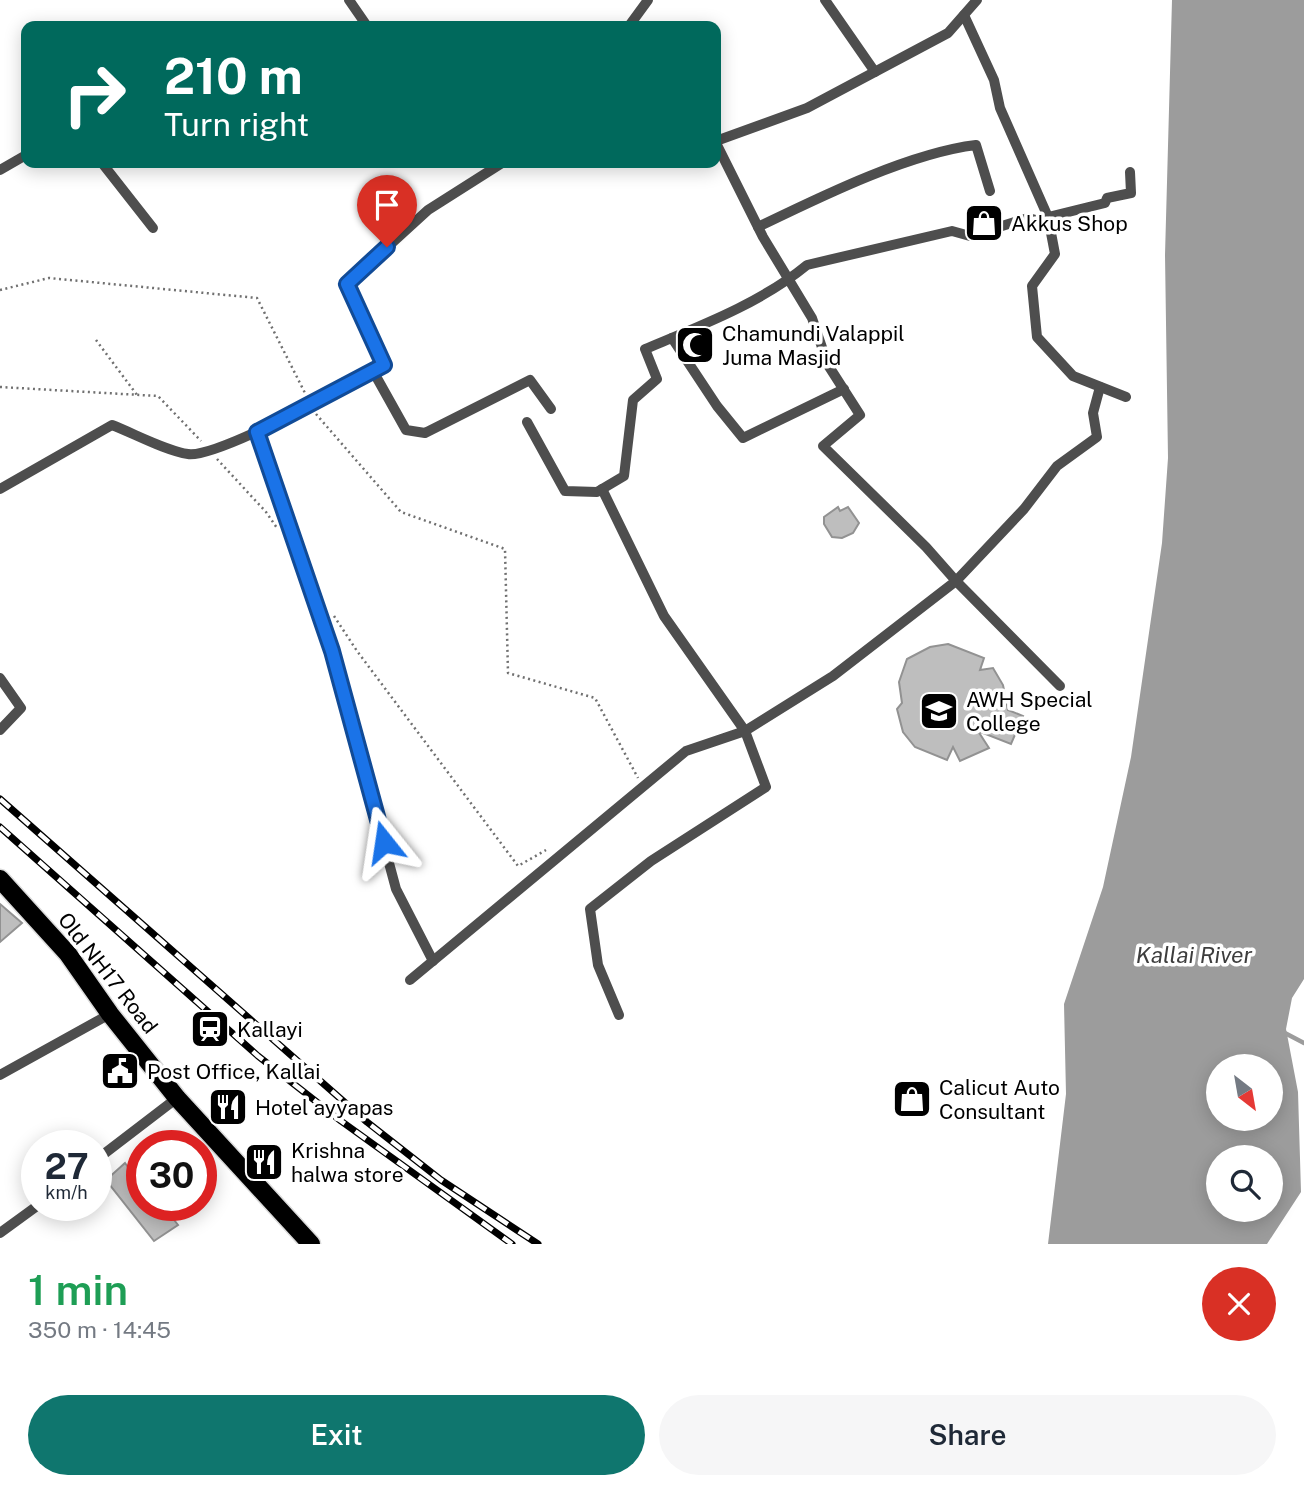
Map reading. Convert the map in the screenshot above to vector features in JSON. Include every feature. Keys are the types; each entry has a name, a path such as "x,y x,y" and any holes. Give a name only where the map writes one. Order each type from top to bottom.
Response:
{"main road":[{"name":"Old NH17 Road","path":"0,879 68,954 110,1014 177,1098 310,1244"}],"street":[{"path":"349,0 364,21"},
{"path":"633,21 648,0"},
{"path":"825,0 875,72"},
{"path":"721,140 807,108 948,33 977,0"},
{"path":"964,15 994,80 1000,108 1048,217 1055,254 1032,286 1037,337 1073,376 1126,397"},
{"path":"758,227 813,201 947,149 976,145 990,191"},
{"path":"721,152 758,227 812,318 828,365 860,415 824,446 1060,686"},
{"path":"0,170 21,158"},
{"path":"106,168 153,228"},
{"path":"483,168 487,172"},
{"path":"0,489 112,425 189,454 209,450 257,432 384,365 347,284 428,210 494,168"},
{"path":"527,422 565,491 597,492 624,476 633,400 657,379 645,349 789,280 807,265 951,231 970,236 1028,218 1048,217 1105,204 1107,198 1131,193 1130,172"},
{"path":"672,338 717,406 743,438 844,389"},
{"path":"373,371 406,430 425,433 530,380 551,409"},
{"path":"410,980 686,751 745,731 833,676 956,582 1024,509 1057,466 1097,437 1093,413 1100,387"},
{"path":"257,432 332,651 396,889 433,961"},
{"path":"602,488 664,616 745,731 766,787 651,861 590,909 598,965 619,1015"},
{"path":"0,678 21,708 0,730"},
{"path":"0,1075 110,1014"},
{"path":"112,1148 177,1098"},
{"path":"0,1233 21,1218"}],"path":[{"path":"0,290 49,278 257,298 316,415 401,512 505,549 508,673 595,698 640,781"},
{"path":"96,340 136,395"},
{"path":"0,387 158,396 266,512 281,535"},
{"path":"334,616 356,651 518,866 553,846"}],"water":[{"name":"Kallai River","path":"1172,0 1304,0 1304,979 1292,998 1286,1029 1298,1092 1301,1192 1283,1220 1283,1145 1206,1145 1206,1222 1281,1222 1267,1244 1048,1244 1066,1094 1064,1004 1103,887 1131,757 1162,543 1168,458 1165,255"}],"building":[{"path":"838,507 840,511 848,507 859,523 853,533 842,538 832,537 824,524 824,517"},
{"path":"948,644 984,658 980,670 993,668 1003,685 1008,710 1023,716 1011,744 978,731 989,748 960,761 953,747 947,760 915,747 903,732 897,709 902,703 899,682 907,659 930,647"},
{"path":"0,904 22,923 0,942"},
{"path":"125,1163 126,1205 112,1188 112,1175"},
{"path":"138,1221 175,1221 178,1225 154,1241"}],"waterway":[{"path":"1283,1032 1304,1043"}],"railway":[{"path":"0,799 367,1122 441,1180 538,1244"},
{"path":"0,827 258,1056 341,1121 512,1244"}],"place":[{"name":"Akkus Shop","path":"984,223"},
{"name":"Chamundi Valappil Juma Masjid","path":"695,345"},
{"name":"AWH Special College","path":"939,711"},
{"name":"Kallayi","path":"210,1029"},
{"name":"Post Office, Kallai","path":"120,1071"},
{"name":"Calicut Auto Consultant","path":"912,1099"},
{"name":"Hotel ayyapas","path":"228,1107"},
{"name":"Krishna halwa store","path":"264,1162"}],"route":[{"path":"384,842 332,651 257,432 384,365 347,284 387,247"}]}
